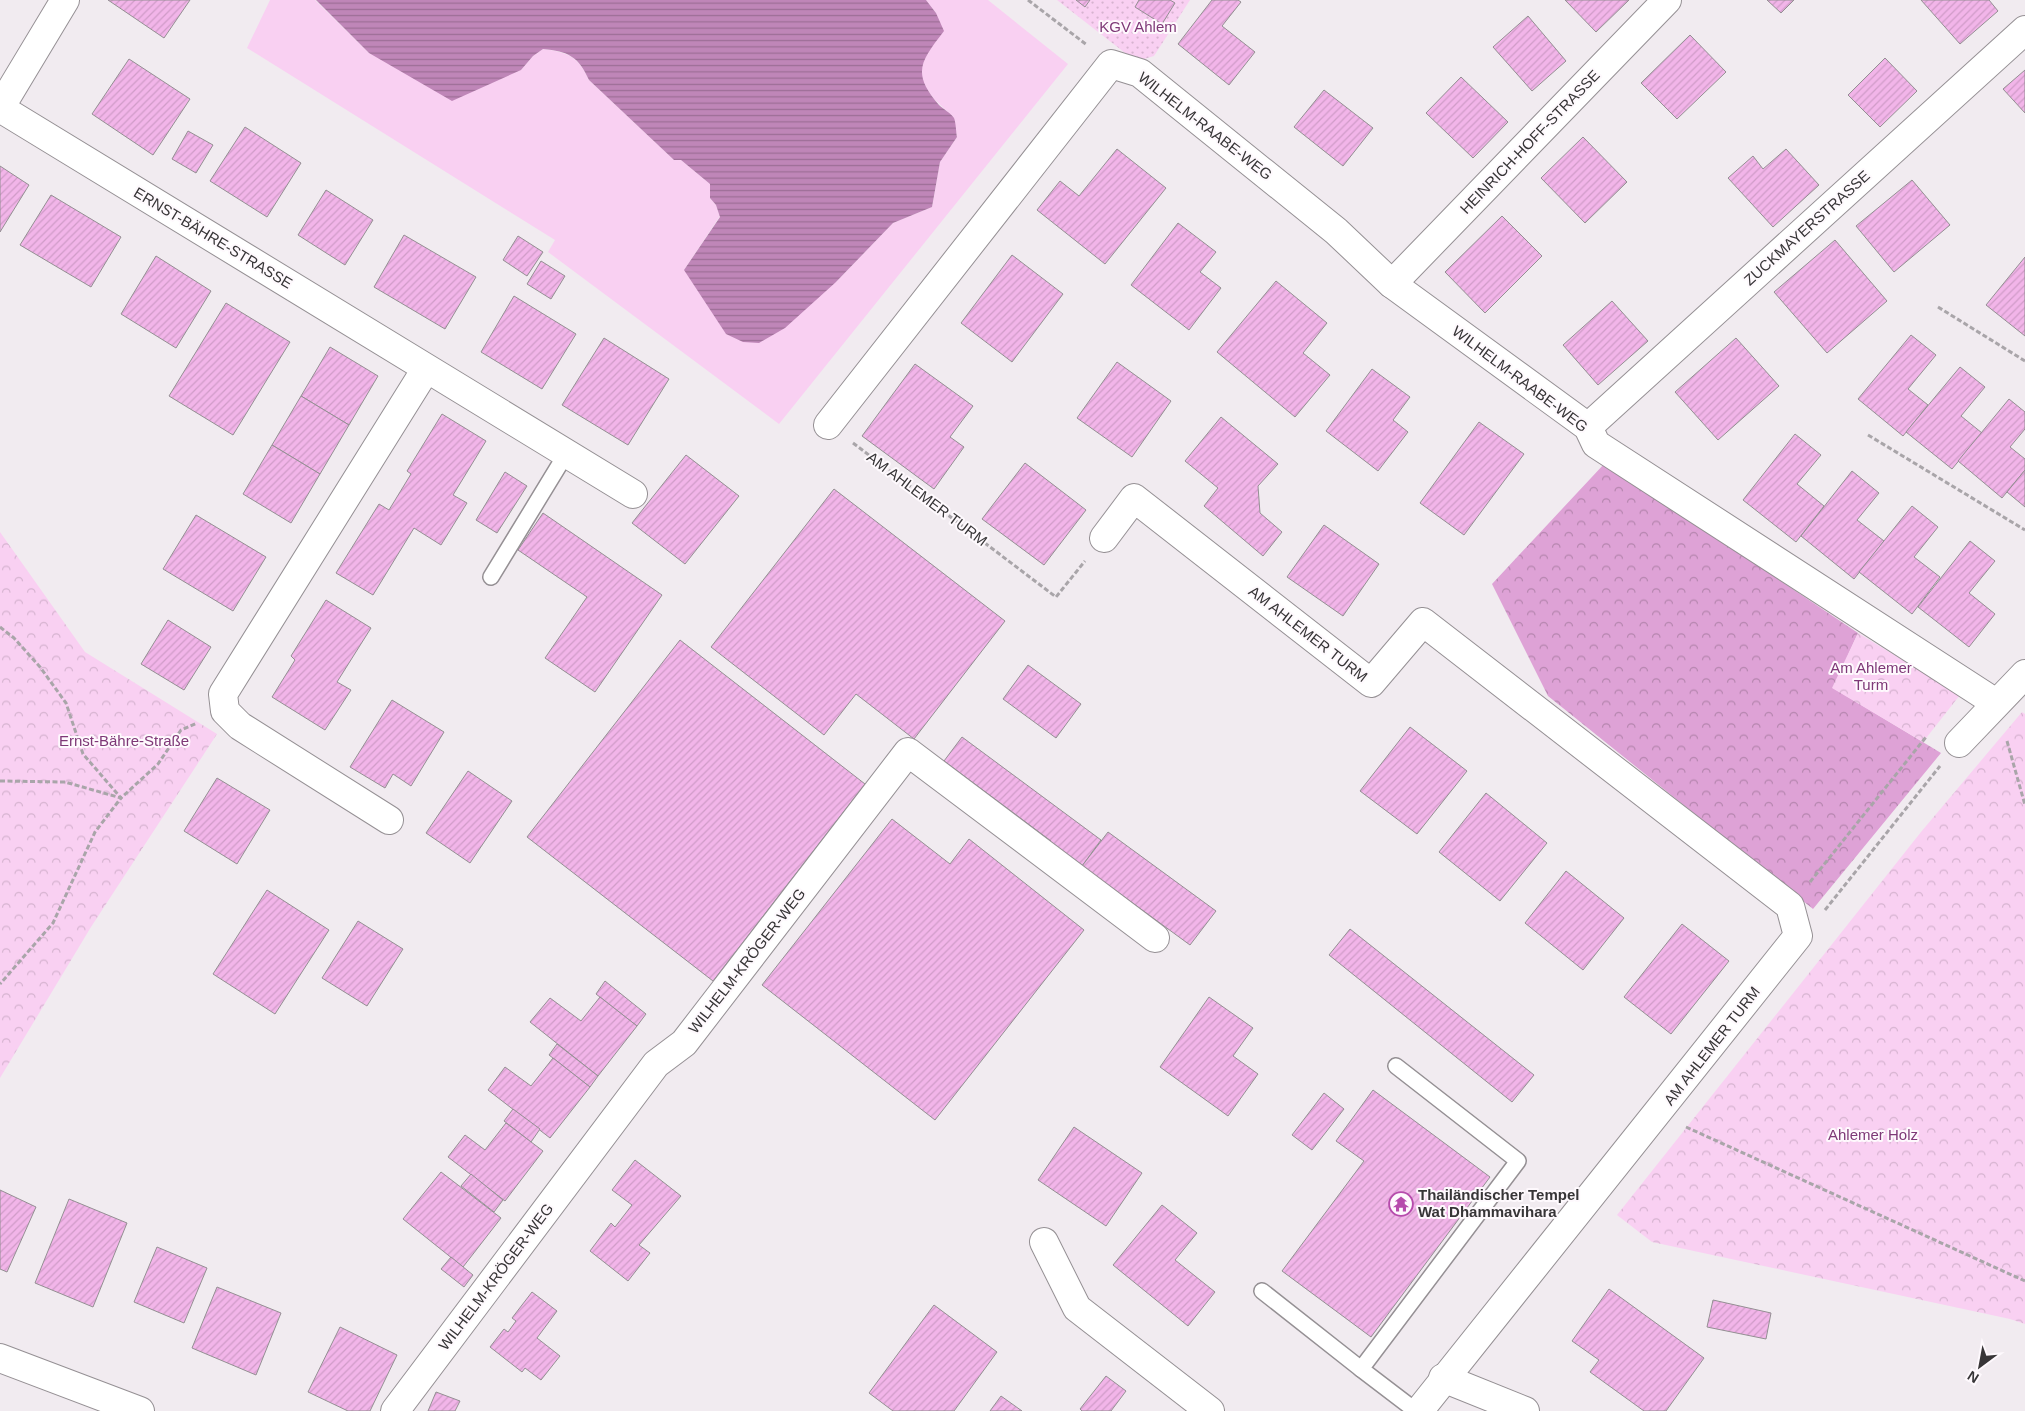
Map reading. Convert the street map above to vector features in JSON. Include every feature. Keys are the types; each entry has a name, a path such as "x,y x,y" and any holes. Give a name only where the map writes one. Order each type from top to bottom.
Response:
{"street":[{"path":"0,108 64,0"},
{"name":"HEINRICH-HOFF-STRASSE","path":"1392,284 1667,0"},
{"name":"ZUCKMAYERSTRASSE","path":"1588,427 2025,30"},
{"path":"828,425 1111,64"},
{"name":"WILHELM-RAABE-WEG","path":"1111,64 1140,73 1336,231 1392,284 1588,427 1596,444 1996,703"},
{"name":"ERNST-BÄHRE-STRASSE","path":"0,108 632,494"},
{"path":"389,820 240,726 225,711 223,694 426,369"},
{"name":"AM AHLEMER TURM","path":"1104,538 1134,498 1371,684 1423,622 1790,906"},
{"path":"1959,743 2025,674"},
{"name":"WILHELM-KRÖGER-WEG","path":"395,1411 656,1064 684,1043 908,752 1154,938"},
{"path":"1790,906 1798,936"},
{"name":"AM AHLEMER TURM","path":"1417,1411 1658,1114 1798,936"},
{"path":"1044,1242 1077,1308 1210,1411"},
{"path":"0,1358 140,1411"},
{"path":"1442,1378 1525,1411"}],"lane":[{"path":"491,578 566,454"},
{"path":"1361,1369 1518,1161 1396,1066"},
{"path":"1262,1291 1417,1411"}],"path":[{"path":"1028,0 1111,64"},
{"path":"1938,307 2025,361"},
{"name":"AM AHLEMER TURM","path":"828,425 1056,597 1104,538"},
{"path":"1868,435 2025,530"},
{"path":"0,628 14,638 40,667 66,703 83,754 121,798"},
{"path":"1996,703 2025,805"},
{"path":"0,984 53,923 95,832 121,798 158,764 181,730 225,711"},
{"path":"1790,906 1929,734"},
{"path":"1798,936 1832,904 1959,743"},
{"path":"0,781 64,782 121,798"},
{"path":"1658,1114 2025,1281"}],"green space":[{"path":"270,0 315,0 369,53 521,70 533,56 543,49 572,57 581,66 589,80 674,160 681,160 710,184 710,198 716,205 720,216 684,270 836,282 893,223 932,207 940,162 957,137 953,117 934,99 924,85 920,70 923,59 929,50 936,13 926,0 988,0 1068,64 779,424 548,252 555,240 247,48"},
{"name":"KGV Ahlem","path":"1057,0 1190,0 1154,56 1144,59 1129,56"},
{"path":"1605,463 1858,633 1833,688 1941,753 1813,909 1548,696 1492,584"},
{"name":"Ernst-Bähre-Straße","path":"0,532 85,652 217,734 91,927 0,1078"},
{"name":"Am Ahlemer Turm","path":"1858,633 1960,695 1923,742 1832,688"},
{"name":"Ahlemer Holz","path":"2022,712 2025,714 2025,1324 2010,1319 1652,1242 1617,1215 1921,832"}],"shaded area":[{"path":"316,0 926,0 936,13 944,31 925,59 922,75 930,94 954,118 957,137 940,162 932,207 893,223 836,282 785,328 759,343 743,342 726,334 684,270 720,217 716,205 710,198 710,184 681,160 674,160 589,80 577,61 559,51 543,49 533,56 521,70 452,101 369,53"}],"building":[{"path":"108,0 190,0 164,38"},
{"path":"1076,0 1090,0 1085,7"},
{"path":"1139,0 1170,0 1175,3 1162,24 1135,7"},
{"path":"1212,0 1238,0 1241,2 1222,26 1255,52 1229,85 1178,44"},
{"path":"1565,0 1629,0 1596,32"},
{"path":"1767,0 1794,0 1781,13"},
{"path":"1921,0 1989,0 1998,11 1960,44"},
{"path":"1528,16 1566,61 1532,91 1493,47"},
{"path":"1690,35 1726,72 1677,119 1641,83"},
{"path":"1885,58 1917,91 1880,127 1848,95"},
{"path":"129,59 190,99 153,155 92,114"},
{"path":"2025,70 2025,113 2003,89"},
{"path":"1461,77 1508,122 1473,158 1426,113"},
{"path":"1324,90 1373,128 1343,166 1294,127"},
{"path":"245,127 301,163 267,217 210,181"},
{"path":"188,131 213,145 196,173 172,159"},
{"path":"1583,137 1627,182 1585,223 1541,178"},
{"path":"1117,149 1166,188 1105,264 1037,210 1060,181 1079,196"},
{"path":"1786,149 1819,185 1773,227 1728,178 1753,156 1763,169"},
{"path":"0,166 29,185 0,232"},
{"path":"1912,180 1950,225 1894,272 1856,226"},
{"path":"326,190 373,220 345,265 298,235"},
{"path":"51,195 121,237 91,287 20,245"},
{"path":"1502,216 1542,256 1485,313 1445,272"},
{"path":"1178,223 1216,252 1200,272 1221,288 1189,330 1131,285"},
{"path":"404,235 476,277 445,329 374,287"},
{"path":"518,236 543,252 527,276 503,260"},
{"path":"1835,240 1887,301 1827,353 1774,292"},
{"path":"1012,255 1063,294 1012,362 961,323"},
{"path":"156,256 211,291 176,348 121,314"},
{"path":"2025,257 2025,336 1986,305"},
{"path":"541,261 565,276 551,299 527,284"},
{"path":"1276,281 1327,323 1303,353 1330,375 1295,417 1217,352"},
{"path":"514,296 576,334 542,389 481,352"},
{"path":"1612,301 1648,341 1598,385 1563,345"},
{"path":"226,303 290,342 233,435 169,396"},
{"path":"1911,335 1936,355 1908,389 1928,405 1903,436 1858,399"},
{"path":"604,338 669,379 628,445 562,405"},
{"path":"1736,338 1779,386 1718,440 1675,392"},
{"path":"330,347 378,376 349,425 301,396"},
{"path":"1117,362 1171,401 1132,457 1077,418"},
{"path":"915,364 973,406 950,437 964,447 934,489 862,436"},
{"path":"1960,367 1985,387 1961,416 1982,433 1952,469 1906,432"},
{"path":"1372,369 1410,397 1393,420 1408,432 1378,471 1326,431"},
{"path":"301,396 349,425 320,474 272,445"},
{"path":"2009,399 2025,412 2025,429 2010,447 2025,459 2025,470 2002,498 1958,461"},
{"path":"442,414 486,441 453,495 467,503 441,545 414,528 373,595 336,573 379,504 389,510 411,474 407,471"},
{"path":"1221,417 1278,464 1258,486 1260,513 1282,532 1263,556 1204,506 1218,488 1185,461"},
{"path":"1479,422 1524,454 1464,535 1420,503"},
{"path":"1795,434 1821,455 1797,484 1824,506 1796,542 1743,500"},
{"path":"272,445 320,474 291,523 243,494"},
{"path":"686,455 739,496 685,564 632,523"},
{"path":"1025,463 1086,510 1044,565 982,519"},
{"path":"2025,470 2025,507 2007,492"},
{"path":"1852,471 1879,493 1857,520 1884,541 1854,579 1801,536"},
{"path":"505,472 527,486 497,533 476,520"},
{"path":"834,489 1005,621 914,739 856,694 824,735 711,647"},
{"path":"1912,506 1938,527 1914,557 1940,577 1912,614 1859,572"},
{"path":"543,513 662,595 595,692 545,658 587,597 518,550"},
{"path":"196,515 266,557 233,611 163,569"},
{"path":"1324,525 1379,564 1343,616 1287,577"},
{"path":"1970,541 1995,561 1969,593 1995,614 1969,647 1918,607"},
{"path":"326,600 371,628 337,682 351,690 325,730 272,697 295,660 291,656"},
{"path":"168,620 211,647 184,690 141,664"},
{"path":"680,640 865,784 713,981 527,837"},
{"path":"1028,665 1081,704 1056,738 1003,699"},
{"path":"392,700 444,732 411,786 393,774 385,788 350,767"},
{"path":"1410,727 1467,771 1417,834 1360,791"},
{"path":"962,737 1101,840 1082,866 944,761"},
{"path":"468,771 512,801 470,863 426,833"},
{"path":"217,778 270,810 237,864 184,831"},
{"path":"1486,793 1547,843 1500,901 1439,852"},
{"path":"892,819 950,864 969,839 1084,930 935,1120 762,985"},
{"path":"1108,832 1216,911 1190,945 1082,866"},
{"path":"1566,871 1624,918 1583,970 1525,923"},
{"path":"267,890 329,930 275,1014 213,974"},
{"path":"358,921 403,949 367,1006 322,978"},
{"path":"1682,924 1729,961 1671,1034 1624,997"},
{"path":"1350,929 1534,1075 1512,1102 1329,955"},
{"path":"605,981 646,1014 637,1026 596,994"},
{"path":"600,997 637,1026 598,1076 530,1022 550,998 581,1021"},
{"path":"1209,997 1253,1028 1233,1056 1258,1074 1228,1116 1160,1067"},
{"path":"557,1044 598,1076 590,1087 549,1055"},
{"path":"553,1058 590,1087 550,1138 488,1090 505,1067 531,1086"},
{"name":"Thailändischer Tempel Wat Dhammavihara","path":"1373,1090 1490,1177 1371,1337 1282,1271 1364,1161 1336,1141"},
{"path":"1324,1093 1344,1109 1312,1150 1292,1135"},
{"path":"513,1109 540,1129 531,1142 504,1121"},
{"path":"506,1123 543,1151 505,1201 448,1157 465,1135 485,1150"},
{"path":"1074,1127 1142,1173 1106,1226 1038,1180"},
{"path":"635,1160 681,1196 639,1245 650,1253 628,1281 590,1251 611,1223 615,1227 632,1205 612,1190"},
{"path":"441,1172 501,1218 463,1267 403,1219"},
{"path":"471,1174 503,1200 494,1212 461,1186"},
{"path":"0,1190 36,1207 7,1272 0,1269"},
{"path":"69,1199 127,1223 93,1307 35,1283"},
{"path":"1162,1205 1197,1233 1175,1260 1215,1292 1188,1326 1113,1265"},
{"path":"157,1247 207,1268 184,1323 134,1302"},
{"path":"451,1257 473,1275 464,1287 441,1269"},
{"path":"217,1287 281,1313 256,1375 192,1348"},
{"path":"1609,1289 1704,1358 1666,1411 1644,1411 1590,1372 1599,1360 1572,1341"},
{"path":"532,1292 557,1311 537,1338 560,1356 541,1380 525,1368 522,1372 490,1347 504,1329 508,1332 516,1321 512,1318"},
{"path":"1713,1300 1771,1313 1766,1339 1707,1327"},
{"path":"934,1305 997,1352 954,1411 893,1411 869,1393"},
{"path":"340,1327 397,1355 370,1411 348,1411 308,1392"},
{"path":"1106,1376 1126,1391 1111,1411 1082,1411 1080,1409"},
{"path":"436,1392 460,1401 455,1411 428,1411"},
{"path":"1001,1396 1022,1411 990,1411"}],"place":[{"name":"Thailändischer Tempel Wat Dhammavihara","path":"1401,1204"}]}
